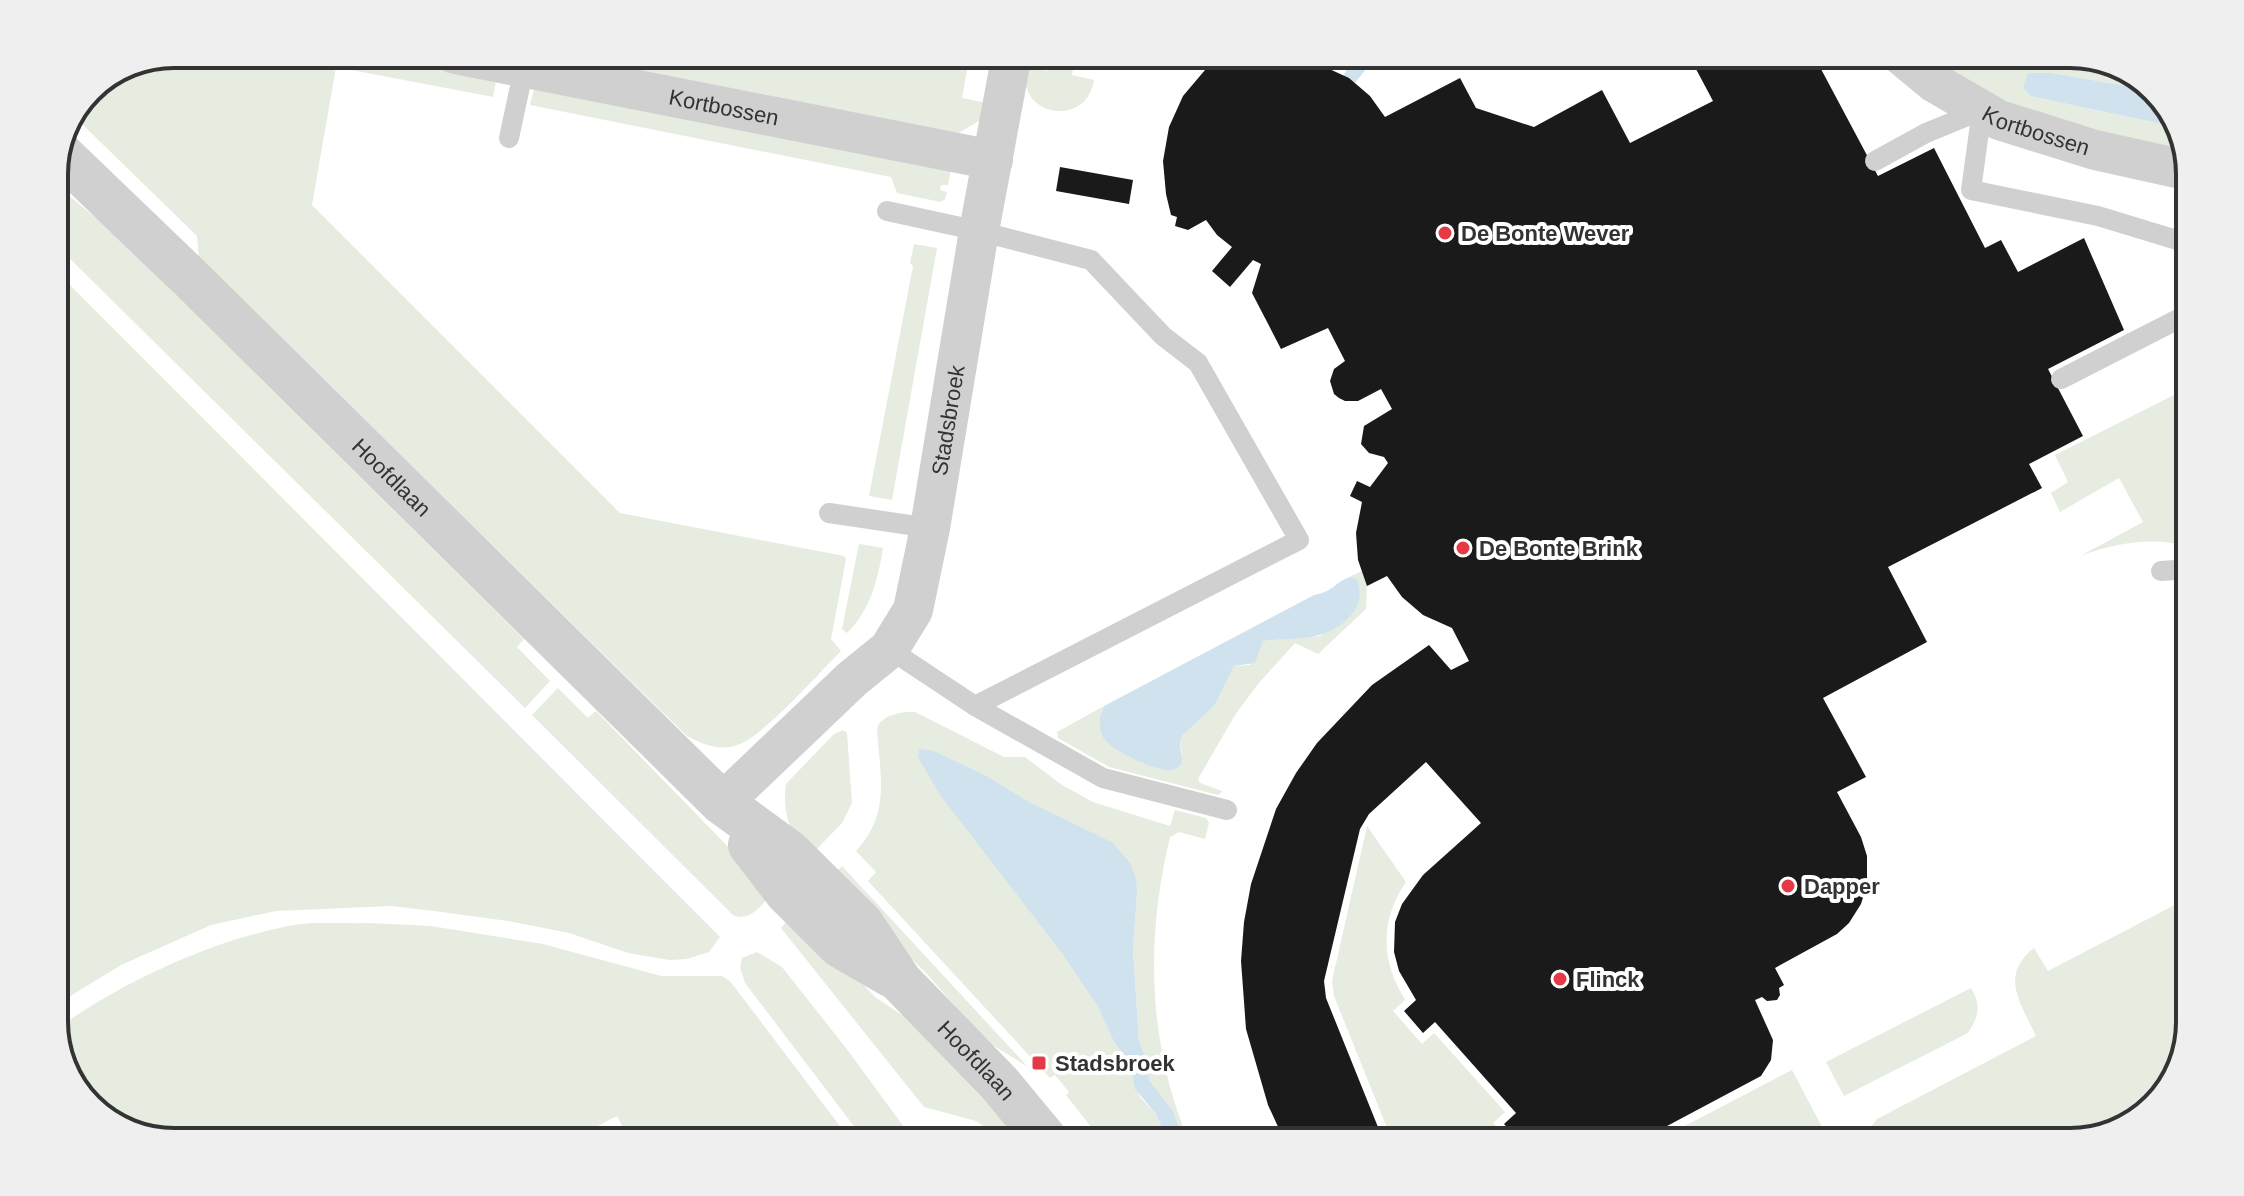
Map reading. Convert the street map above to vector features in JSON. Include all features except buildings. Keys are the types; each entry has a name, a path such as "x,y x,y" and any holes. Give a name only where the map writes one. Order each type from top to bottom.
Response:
{"street":[{"name":"Kortbossen","path":"524,68 993,160"},
{"name":"Stadsbroek","path":"722,803 852,679 889,649 913,610 1009,68"},
{"name":"Kortbossen","path":"1917,68 1935,83 1999,120 2095,150 2176,168"},
{"name":"Hoofdlaan","path":"69,162 722,803 768,871 840,946 900,981 999,1083 1036,1128"}],"lane":[{"path":"509,138 524,68"},
{"path":"1875,161 1926,133 1982,110"},
{"path":"1982,110 1971,190 2098,216 2176,240"},
{"path":"887,211 1091,260 1163,336 1198,363 1299,540 975,706"},
{"path":"2061,379 2176,320"},
{"path":"829,513 930,528"},
{"path":"2161,571 2176,570"},
{"path":"889,649 975,706 1103,778 1227,810"}],"shaded area":[{"path":"336,68 312,205 620,513 844,556 846,559 831,639 841,651 751,738 726,747 713,746 687,736 199,259 197,236 81,125 86,115 115,86 153,70"},
{"path":"341,68 462,68 497,75 493,97"},
{"path":"616,68 967,68 962,98 986,103 982,119 949,139"},
{"path":"1028,68 1048,71 1049,68 1073,68 1072,75 1094,80 1088,96 1078,106 1065,111 1040,105 1030,96 1026,83"},
{"path":"1945,68 2070,68 2117,79 2130,86 2052,73 2028,74 2023,87 2030,96 2163,124 2174,153 2047,124"},
{"path":"536,82 951,168 948,185 941,185 940,190 947,192 941,202 897,193 891,177 530,105"},
{"path":"68,195 110,230 524,639 517,647 550,681 525,708 68,257"},
{"path":"914,244 937,248 892,500 869,496 913,266 910,263"},
{"path":"68,283 720,937 709,952 687,959 669,960 628,953 569,933 508,921 391,906 276,911 211,925 121,965 68,997"},
{"path":"2176,394 2176,544 2135,542 2082,555 2143,522 2119,478 2060,512 2051,493 2068,482 2055,455"},
{"path":"859,544 883,548 872,594 862,615 847,633 842,629"},
{"path":"1362,571 1367,586 1366,609 1318,654 1295,643 1235,715 1198,779 1200,783 1222,791 1218,795 1109,767 1058,738 1057,732 1104,706 1101,712 1113,746 1145,764 1182,753 1180,742 1183,735 1215,705 1234,666 1250,665 1262,641 1321,636 1351,577 1347,578"},
{"path":"558,688 588,718 596,711 773,893 760,907 745,916 733,915 532,715"},
{"path":"915,712 1004,757 1025,757 1062,785 1093,802 1170,826 1175,810 1206,818 1209,823 1205,839 1179,832 1170,837 1162,876 1154,953 1158,1030 1165,1067 1184,1128 1180,1128 1173,1111 1149,1080 1148,1064 1139,1041 1133,950 1137,893 1113,844 934,751 1097,1005 1113,1040 1129,1063 1140,1097 1156,1114 1162,1128 1092,1128 1066,1095 1069,1092 1055,1075 1050,1078 868,881 876,872 856,851 867,837 879,809 881,778 877,729 884,719"},
{"path":"843,730 847,733 852,803 842,823 809,857 789,823 785,806 786,784 834,734"},
{"path":"1367,826 1406,882 1391,912 1386,942 1392,972 1406,1001 1393,1011 1422,1044 1434,1033 1505,1112 1493,1123 1497,1128 1387,1128 1334,996 1332,981"},
{"path":"842,866 1028,1067 983,1039 928,975 830,878"},
{"path":"2176,904 2175,1036 2165,1069 2150,1092 2135,1106 2111,1120 2084,1127 1870,1128 1877,1119 2036,1036 2016,991 2017,969 2034,948 2048,971"},
{"path":"794,912 875,997 908,1019 979,1090 1012,1128 986,1128 976,1121 924,1107 781,928"},
{"path":"307,924 431,926 543,944 661,976 722,976 730,981 841,1128 623,1128 617,1116 594,1128 174,1128 127,1117 94,1092 74,1056 68,1021 166,966 227,942"},
{"path":"757,952 782,967 905,1128 855,1128 745,983 740,967 742,958"},
{"path":"1971,988 1977,1010 1968,1033 1844,1096 1826,1062"},
{"path":"1792,1070 1823,1128 1681,1128"}],"water":[{"path":"1348,68 1380,68 1366,69 1355,83 1343,76"},
{"path":"2028,73 2052,73 2130,86 2150,104 2163,124 2030,96 2023,87"},
{"path":"1351,577 1357,579 1359,598 1354,611 1342,624 1310,637 1263,641 1255,663 1234,666 1215,705 1183,735 1180,742 1182,763 1176,768 1164,770 1145,764 1124,754 1103,737 1100,722 1104,706"},
{"path":"919,749 934,751 987,776 1031,803 1113,843 1130,863 1137,893 1133,950 1139,1041 1148,1064 1149,1080 1173,1111 1180,1128 1162,1128 1156,1114 1135,1089 1129,1063 1113,1040 1097,1005 1062,953 940,795 918,757"}],"place":[{"name":"De Bonte Wever","path":"1445,233"},
{"name":"De Bonte Brink","path":"1463,548"},
{"name":"Dapper","path":"1788,886"},
{"name":"Flinck","path":"1560,979"},
{"name":"Stadsbroek","path":"1039,1063"}]}
